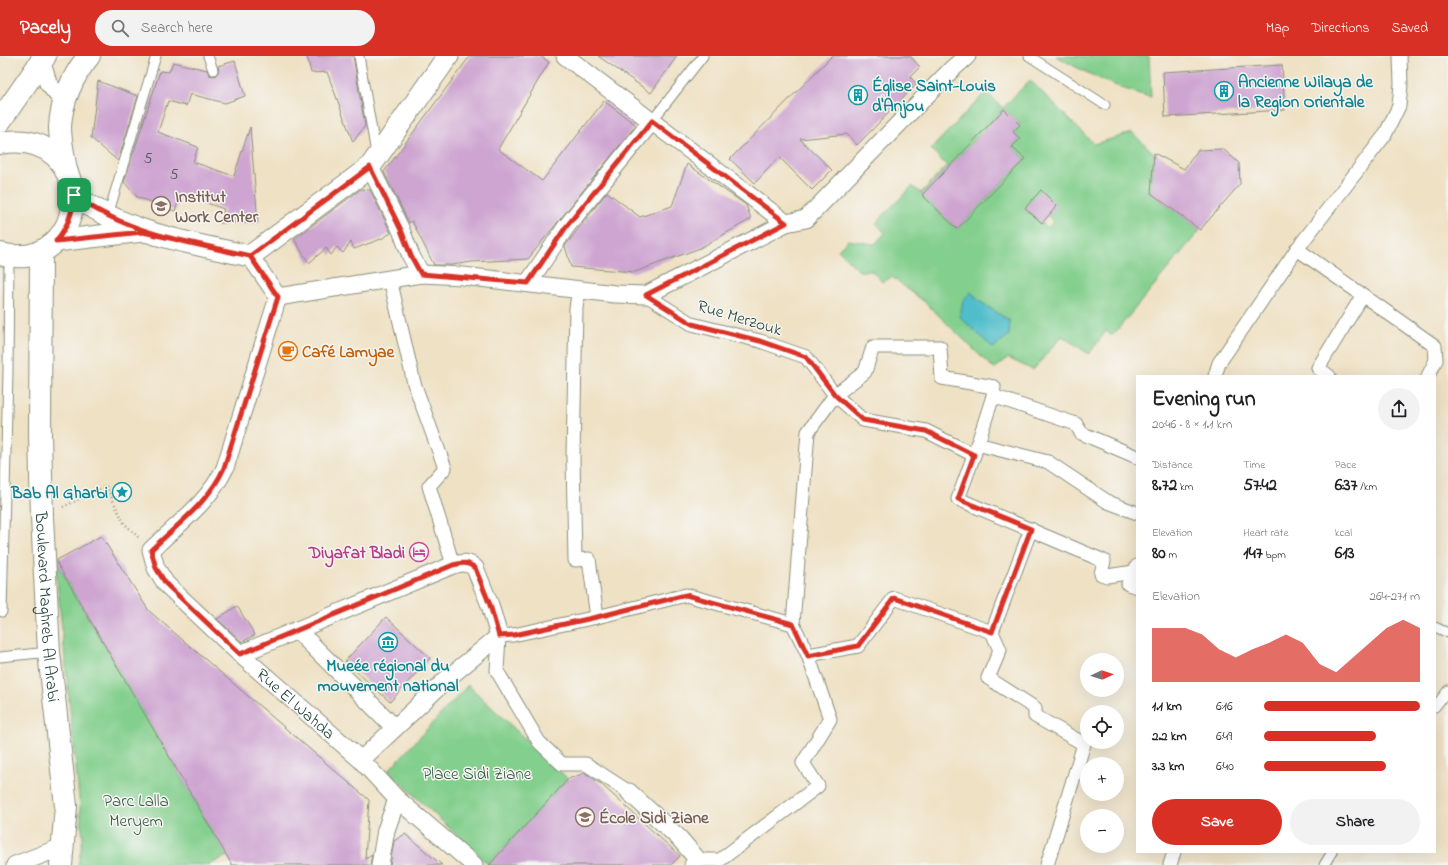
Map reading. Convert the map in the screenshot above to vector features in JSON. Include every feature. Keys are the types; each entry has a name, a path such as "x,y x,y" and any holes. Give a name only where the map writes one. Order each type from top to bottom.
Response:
{"main road":[{"path":"66,170 60,126 73,80 89,56"},
{"path":"0,121 42,58"},
{"path":"0,143 25,142 37,145 49,151 59,160 66,170 74,195 70,220 64,231 48,246 22,256 5,255"},
{"name":"Boulevard Maghreb Al Arabi","path":"48,246 40,434 42,517 49,652 66,806 61,856"}],"street":[{"path":"250,256 374,162 448,56"},
{"path":"565,56 786,223"},
{"path":"278,297 421,274 528,283 615,294 646,295 786,223 806,219 952,69 967,56"},
{"path":"1215,375 1219,363 1298,249 1385,135 1399,106 1401,84 1400,56"},
{"path":"42,58 48,83 65,104"},
{"path":"528,283 566,227 652,121"},
{"path":"374,162 411,256 421,274"},
{"path":"74,195 90,207 143,232 250,256 278,297"},
{"path":"48,246 143,232"},
{"path":"1298,249 1435,346 1436,360 1428,375"},
{"path":"390,278 414,383 445,468 429,486 453,565"},
{"path":"579,289 576,308 573,450 575,560 590,559 597,617"},
{"name":"Rue Merzouk","path":"646,295 692,324 760,341 806,357 835,395"},
{"path":"1328,375 1318,368 1363,295"},
{"path":"151,550 205,500 218,482 224,468 278,297"},
{"path":"240,654 453,565 464,563 470,564 475,568 490,605 499,636 497,671 539,742 562,764 586,764 629,792 679,838 695,862 720,860 818,786 803,763 830,719 808,656 793,624 808,432 835,395 865,372 873,347 940,348 942,378 994,386 993,396 958,499 1104,561 1101,574 1107,576 1135,569"},
{"path":"835,395 863,420 926,431 975,449 1048,462 1108,502 1136,513"},
{"path":"993,396 1076,424 1081,433 1136,457"},
{"path":"1031,529 992,632 1000,650 988,678 1035,708 1035,716 1084,744 1047,865"},
{"name":"Rue El Wahda","path":"151,550 156,568 166,584 240,654 361,760 397,799 474,865"},
{"path":"1135,569 1128,584 1136,587"},
{"path":"361,760 448,678 499,636 514,635 597,617 686,595 793,624"},
{"path":"808,656 858,646 894,598 992,632"},
{"path":"297,630 395,728"},
{"path":"380,865 386,830 397,799"},
{"path":"1170,865 1174,853"},
{"path":"15,865 61,856"}],"lane":[{"path":"108,215 156,56"},
{"path":"208,56 212,70"},
{"path":"360,56 374,162"},
{"path":"652,121 703,56"},
{"path":"1029,56 1104,105"},
{"path":"2,612 8,371 5,255"},
{"path":"1436,627 1448,633"},
{"path":"0,657 49,652"},
{"path":"1436,706 1448,690"},
{"path":"1324,865 1331,853"}],"path":[{"path":"42,517 106,486 124,523 151,550"}],"green space":[{"path":"1056,56 1149,56 1151,97 1126,90 1102,80"},
{"path":"1030,80 1094,144 1132,133 1154,153 1151,193 1200,230 1113,335 1106,331 1089,354 1062,336 1033,370 1008,358 994,369 926,303 892,277 882,282 872,271 859,271 838,250 848,240 875,244 885,233 876,223 912,186 921,193 947,166 931,149 986,92 1003,108","holes":["1004,109 1020,124 1013,132 1020,139 1012,147 1025,159 957,229 922,195","1041,191 1057,206 1048,216 1054,221 1048,228 1025,208","971,292 979,301 1010,321 963,300"]},
{"name":"Parc Lalla Meryem","path":"55,560 227,856 209,865 78,865 83,838"},
{"name":"Place Sidi Ziane","path":"468,685 568,779 489,865 388,771"}],"water":[{"path":"971,292 979,301 1010,321 1009,335 993,348 960,317 963,300"}],"building":[{"path":"307,56 353,56 365,126 353,142 327,72 311,73"},
{"path":"470,56 540,56 549,62 498,149 542,181 604,101 636,125 528,259 434,265 412,221 409,223 384,172"},
{"path":"598,56 677,56 651,93"},
{"path":"832,56 910,56 920,67 910,77 917,84 857,145 847,134 800,139 832,170 812,190 779,157 755,183 730,159"},
{"path":"235,61 245,96 225,103 190,94 186,106 168,101 158,132 198,147 193,162 234,176 250,127 258,223 220,223 224,209 181,194 175,211 137,197 124,182 160,71 169,72 173,62 207,70 209,75 215,76 219,71 218,66"},
{"name":"Ancienne Wilaya de la Region Orientale","path":"1282,65 1285,110 1165,117 1163,72"},
{"path":"98,81 138,96 118,161 91,138"},
{"path":"1004,109 1020,125 1013,132 1020,139 1012,147 1025,159 957,229 922,195"},
{"path":"1223,149 1239,163 1240,184 1200,230 1151,193 1154,153 1184,169 1198,150"},
{"path":"687,164 746,205 751,219 700,248 635,272 571,267 565,246 607,192 640,217 672,206"},
{"path":"361,189 370,190 391,233 381,239 354,249 351,242 343,253 337,247 331,255 326,248 309,263 294,239"},
{"path":"1041,190 1057,206 1042,223 1025,208"},
{"path":"101,536 149,611 369,800 365,859 372,855 370,865 232,865 57,563 57,560"},
{"path":"237,606 255,635 242,642 217,619"},
{"name":"Mueée régional du mouvement national","path":"386,617 430,658 390,702 345,661"},
{"name":"École Sidi Ziane","path":"585,773 601,784 680,856 671,865 489,865 568,779"},
{"path":"405,834 442,865 390,865 394,841"}],"place":[{"name":"Ancienne Wilaya de la Region Orientale","path":"1224,91"},
{"name":"Église Saint-Louis d'Anjou","path":"858,95"},
{"name":"Institut Work Center","path":"161,206"},
{"name":"Café Lamyae","path":"288,351"},
{"name":"Bab Al Gharbi","path":"122,492"},
{"name":"Diyafat Bladi","path":"419,552"},
{"name":"Mueée régional du mouvement national","path":"388,642"},
{"name":"École Sidi Ziane","path":"585,817"}],"route":[{"path":"74,195 70,220 56,241 85,236 143,232 200,245 250,256 370,167 401,230 411,256 421,274 463,276 497,281 528,283 566,227 652,121 786,223 671,284 646,295 692,324 760,341 806,357 835,395 863,420 926,431 974,455 958,499 1031,529 992,632 894,598 858,646 808,656 793,624 686,595 597,617 514,635 499,636 490,605 475,568 470,564 464,563 453,565 240,654 166,584 156,568 151,550 205,500 218,482 224,468 266,340 278,297 250,256 143,232 90,207 74,195"}]}
